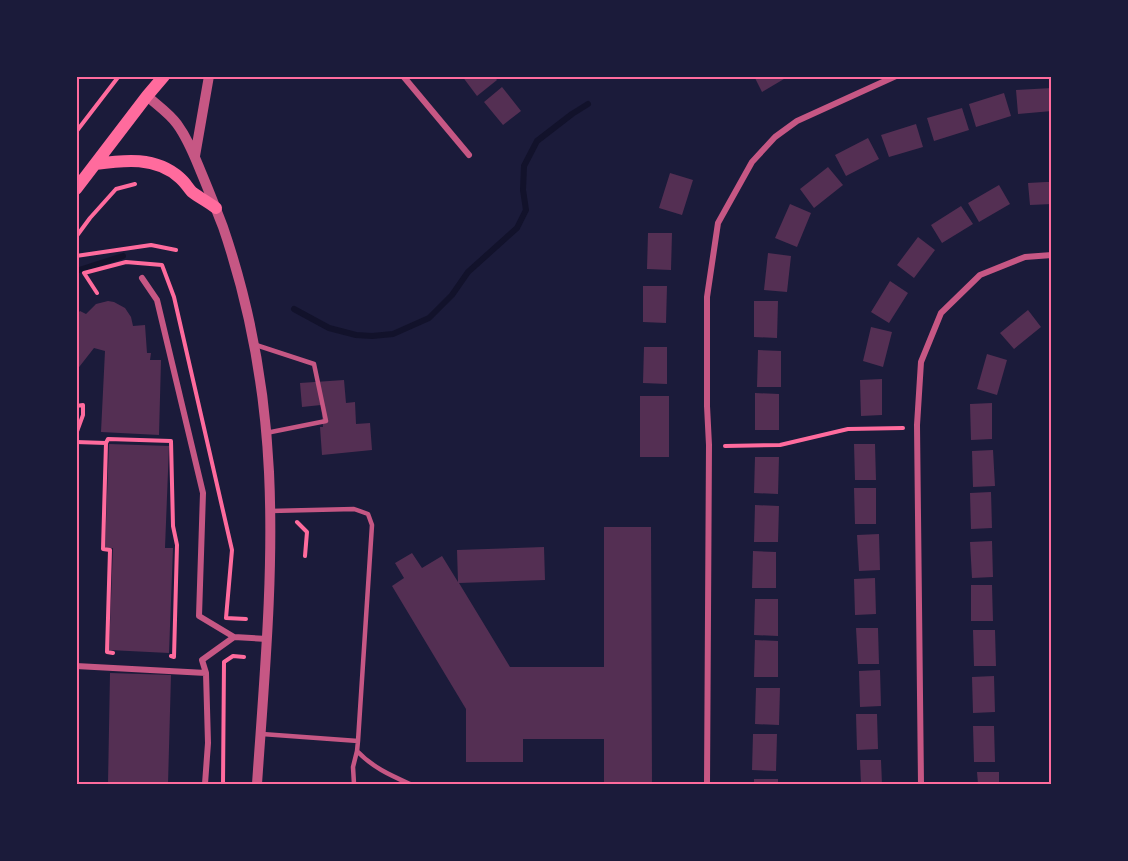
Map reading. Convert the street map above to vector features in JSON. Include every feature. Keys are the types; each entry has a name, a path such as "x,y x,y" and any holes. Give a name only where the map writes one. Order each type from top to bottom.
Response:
{"main road":[{"path":"76,189 164,76"},
{"path":"95,164 139,160 161,166 179,177 192,191 216,208"}],"street":[{"path":"195,156 209,76"},
{"path":"403,76 469,155"},
{"path":"707,784 709,463 707,297 718,223 752,162 775,137 796,121 896,76"},
{"path":"147,96 177,124 188,140 216,208 240,283 262,393 270,511 267,639 257,784"},
{"path":"921,784 917,425 921,362 941,313 980,275 1025,257 1052,255"},
{"path":"142,278 157,300 203,493 199,616 234,637 267,639"},
{"path":"205,784 208,743 206,674 202,660 234,637"},
{"path":"76,666 206,674"}],"lane":[{"path":"254,345 314,364 326,421 266,433"},
{"path":"270,511 354,509 368,514 372,525 358,741 353,767 354,784"},
{"path":"261,734 358,741"},
{"path":"357,751 376,768 410,784"}],"path":[{"path":"76,132 119,76"},
{"path":"76,237 116,189 135,184"},
{"path":"76,256 151,245 176,250"},
{"path":"76,406 83,405 83,416 76,434"},
{"path":"725,446 780,445 848,429 903,428"},
{"path":"117,654 107,652 110,550 103,549 106,443 108,439 171,441 173,526 177,545 174,657 166,656"},
{"path":"76,442 106,443"},
{"path":"285,511 307,532 305,556"},
{"path":"223,784 224,662 233,656 244,657"}],"building":[{"path":"462,76 494,76 497,80 477,96"},
{"path":"754,76 789,76 762,92"},
{"path":"502,87 521,111 503,125 484,102"},
{"path":"1052,88 1052,111 1018,114 1016,90"},
{"path":"1004,93 1011,116 976,127 969,104"},
{"path":"962,108 969,130 934,141 927,118"},
{"path":"916,124 923,147 889,157 881,135"},
{"path":"868,138 879,159 846,176 835,155"},
{"path":"828,167 843,185 814,208 800,189"},
{"path":"670,173 693,180 682,215 659,208"},
{"path":"1052,182 1052,204 1030,205 1028,183"},
{"path":"999,185 1010,204 979,222 968,203"},
{"path":"790,204 811,213 797,247 775,238"},
{"path":"961,206 973,224 942,243 931,225"},
{"path":"648,233 672,233 671,270 647,269"},
{"path":"918,237 935,250 914,278 897,265"},
{"path":"768,253 791,256 787,292 764,290"},
{"path":"890,281 908,293 889,323 871,312"},
{"path":"643,286 667,286 666,323 643,322"},
{"path":"108,301 125,308 131,317 133,326 145,325 147,353 151,353 150,360 161,360 159,435 101,432 105,351 94,348 76,371 76,315 80,311 86,314 96,304"},
{"path":"754,301 778,301 777,338 754,337"},
{"path":"1028,310 1041,327 1014,349 1000,333"},
{"path":"871,327 892,332 883,367 863,361"},
{"path":"644,347 667,347 667,384 643,383"},
{"path":"758,350 781,351 781,387 757,387"},
{"path":"987,354 1007,360 997,395 977,389"},
{"path":"882,379 882,415 861,416 860,380"},
{"path":"344,380 346,403 355,402 356,424 370,423 372,450 322,455 321,405 302,407 300,383"},
{"path":"755,393 779,394 779,430 755,430"},
{"path":"640,396 669,396 669,457 640,457"},
{"path":"992,403 992,439 971,440 970,404"},
{"path":"109,444 169,446 165,548 173,548 169,653 109,650 113,548 105,548"},
{"path":"854,444 875,444 876,480 855,480"},
{"path":"993,450 995,486 973,487 972,451"},
{"path":"755,457 779,457 778,494 754,493"},
{"path":"854,488 876,488 876,524 855,524"},
{"path":"991,492 992,528 971,529 970,493"},
{"path":"755,505 779,506 778,542 754,542"},
{"path":"604,527 651,527 652,784 604,784 604,739 523,739 523,762 466,762 466,709 392,586 404,578 395,563 412,553 422,568 442,556 458,582 457,550 544,547 545,580 459,583 510,667 604,667"},
{"path":"879,534 880,570 859,571 857,535"},
{"path":"992,541 993,577 972,578 970,542"},
{"path":"753,551 776,552 776,588 752,588"},
{"path":"875,578 876,614 855,615 854,579"},
{"path":"971,585 992,585 993,621 971,621"},
{"path":"755,599 778,599 778,636 754,635"},
{"path":"856,628 878,628 879,664 858,664"},
{"path":"973,630 995,630 996,666 974,666"},
{"path":"755,640 778,641 778,677 754,677"},
{"path":"880,670 881,706 860,707 859,671"},
{"path":"110,673 171,675 168,784 108,784"},
{"path":"994,676 995,712 973,713 972,677"},
{"path":"756,688 780,688 779,725 755,724"},
{"path":"856,714 877,714 878,749 857,750"},
{"path":"973,726 994,726 995,762 974,762"},
{"path":"753,734 777,734 776,771 752,770"},
{"path":"860,760 881,760 882,784 861,784"},
{"path":"977,772 999,772 999,784 978,784"},
{"path":"754,779 778,779 778,784 754,784"}],"waterway":[{"path":"294,309 329,328 356,335 393,334 429,318 452,295 468,272 517,228 526,210 523,190 524,166 537,141 588,104"},
{"path":"76,271 123,256"}]}
